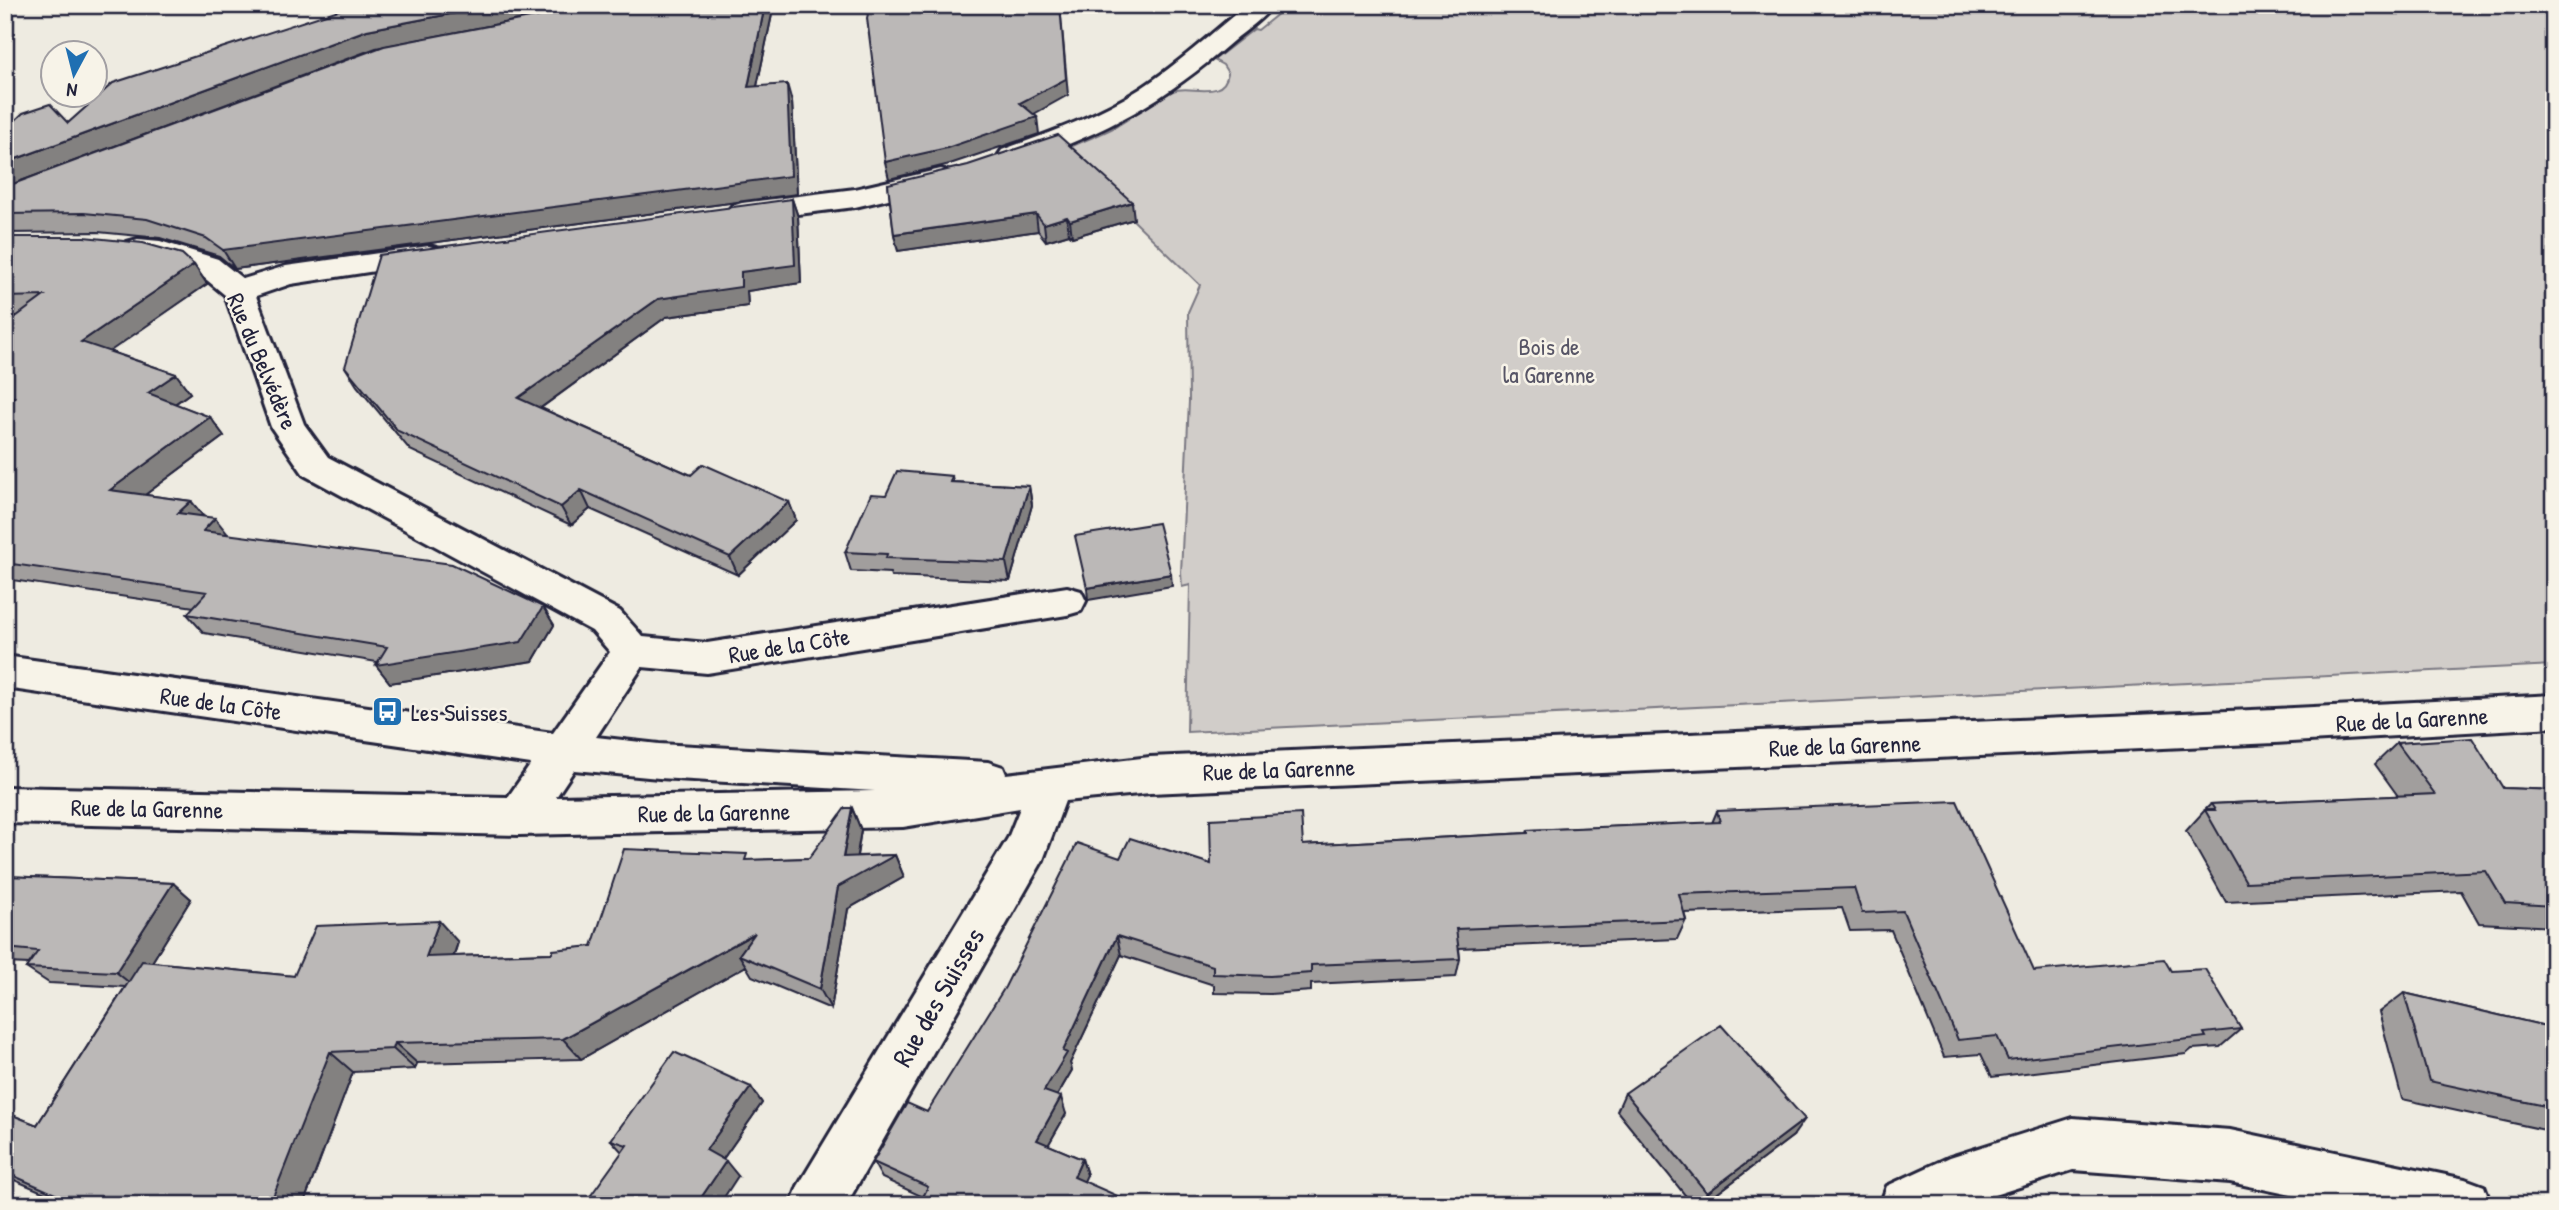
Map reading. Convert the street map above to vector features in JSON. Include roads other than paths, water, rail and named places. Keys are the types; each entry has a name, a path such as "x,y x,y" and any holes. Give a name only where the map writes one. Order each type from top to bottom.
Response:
{"street":[{"path":"722,214 855,198 978,167 1054,142 1131,105 1182,70 1261,5"},
{"name":"Rue du Belvédère","path":"110,245 160,250 207,265 239,291 288,427 316,466 606,621 632,651"},
{"path":"239,291 286,275 449,252"},
{"name":"Rue de la Côte","path":"632,651 707,658 1067,601"},
{"path":"519,816 632,651"},
{"name":"Rue de la Côte","path":"5,672 562,751 659,761 908,774 1050,785"},
{"name":"Rue de la Garenne","path":"5,805 519,816 903,809 1050,785 1150,775 2261,727 2554,711"},
{"name":"Rue des Suisses","path":"817,1205 1027,846 1050,785"},
{"path":"1906,1205 1950,1183 2073,1144 2230,1156 2403,1197 2465,1205"}],"place":[{"name":"Les Suisses","path":"388,712"}],"park label":[{"name":"Bois de la Garenne","path":"1549,360"}]}
